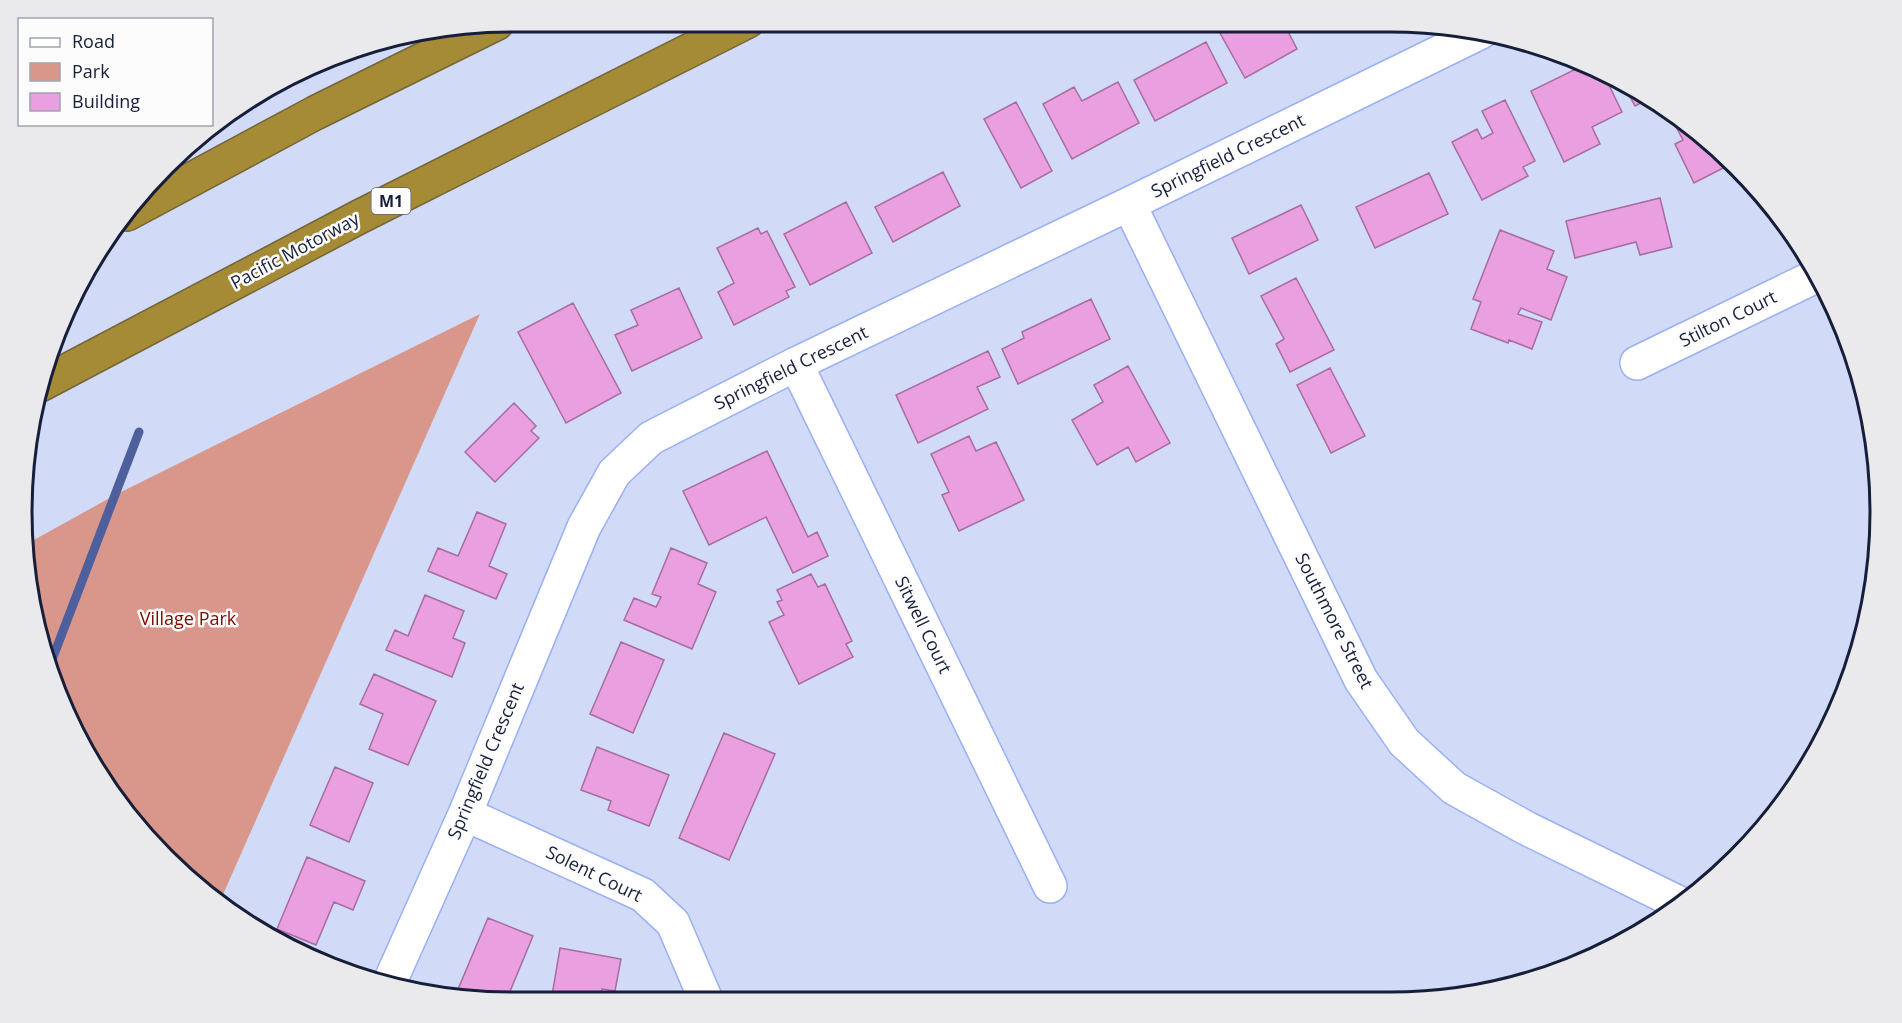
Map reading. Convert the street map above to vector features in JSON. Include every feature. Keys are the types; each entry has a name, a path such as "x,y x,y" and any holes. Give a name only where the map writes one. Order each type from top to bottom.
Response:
{"highway":[{"name":"Pacific Motorway","path":"50,380 359,217 726,32"},
{"path":"142,206 315,113 476,33"}],"street":[{"name":"Springfield Crescent","path":"392,976 465,814 584,527 614,473 651,438 796,364 1468,38"},
{"name":"Southmore Street","path":"1130,204 1360,680 1404,742 1454,788 1526,828 1673,899"},
{"name":"Stilton Court","path":"1637,363 1810,279"},
{"name":"Sitwell Court","path":"796,364 1050,886"},
{"name":"Solent Court","path":"465,814 643,895 673,923 703,992"}],"green space":[{"name":"Village Park","path":"480,314 223,895 172,851 131,804 112,778 81,724 57,666 48,636 36,574 33,541 117,494"}],"building":[{"path":"1288,32 1297,49 1245,78 1220,33"},
{"path":"1206,42 1227,83 1155,121 1134,80"},
{"path":"1576,69 1608,84 1622,112 1592,127 1600,144 1564,162 1531,91"},
{"path":"1118,82 1139,123 1072,159 1043,104 1074,87 1082,101"},
{"path":"1629,96 1641,103 1635,106"},
{"path":"1505,100 1535,161 1523,167 1528,176 1482,200 1452,142 1477,129 1482,139 1493,133 1482,111"},
{"path":"1016,102 1052,171 1021,188 984,119"},
{"path":"1675,125 1725,167 1694,183 1675,144 1683,140"},
{"path":"943,172 960,206 893,242 875,207"},
{"path":"1429,173 1448,214 1375,248 1356,207"},
{"path":"1660,198 1672,247 1640,255 1636,242 1575,258 1566,221"},
{"path":"846,202 872,253 810,285 784,234"},
{"path":"1301,205 1318,240 1249,274 1232,238"},
{"path":"758,228 761,234 767,231 795,287 786,291 789,297 734,325 718,292 734,283 717,248"},
{"path":"1500,230 1554,251 1547,269 1567,277 1551,320 1521,308 1518,314 1542,322 1532,349 1471,329 1481,302 1473,299"},
{"path":"1296,278 1334,350 1290,372 1276,344 1284,339 1261,296"},
{"path":"679,288 702,338 632,371 615,335 638,325 631,310"},
{"path":"1091,299 1110,339 1018,384 1002,349 1024,338 1022,332"},
{"path":"573,303 621,393 566,423 518,332"},
{"path":"988,351 1000,377 977,387 988,409 918,443 896,395"},
{"path":"1128,366 1170,443 1136,462 1128,447 1097,465 1072,420 1103,402 1094,385"},
{"path":"1330,368 1365,436 1331,453 1297,385"},
{"path":"514,403 536,426 531,431 539,438 495,482 465,452"},
{"path":"969,436 976,451 996,442 1024,500 959,531 942,495 949,492 931,454"},
{"path":"767,451 808,537 817,532 828,556 793,573 766,517 709,545 683,491"},
{"path":"477,512 506,524 489,566 507,574 496,599 428,571 438,548 458,556"},
{"path":"671,548 707,563 698,584 716,592 692,649 624,620 634,598 656,607 661,597 652,594"},
{"path":"811,574 818,587 825,584 852,641 846,644 853,657 799,684 769,622 784,615 777,602 782,600 777,590"},
{"path":"425,595 464,611 453,638 465,643 452,677 386,650 395,630 408,636"},
{"path":"621,642 664,660 633,733 590,714"},
{"path":"374,674 436,701 408,765 369,749 383,714 360,704"},
{"path":"724,733 775,754 729,860 679,838"},
{"path":"597,747 669,775 649,826 608,810 611,801 581,790"},
{"path":"335,767 373,783 349,842 310,825"},
{"path":"307,857 365,881 353,910 334,902 316,945 277,929"},
{"path":"488,918 533,936 510,992 459,988"},
{"path":"560,948 621,959 615,991 602,989 602,992 553,992"}],"waterway":[{"path":"54,655 139,432"}]}
